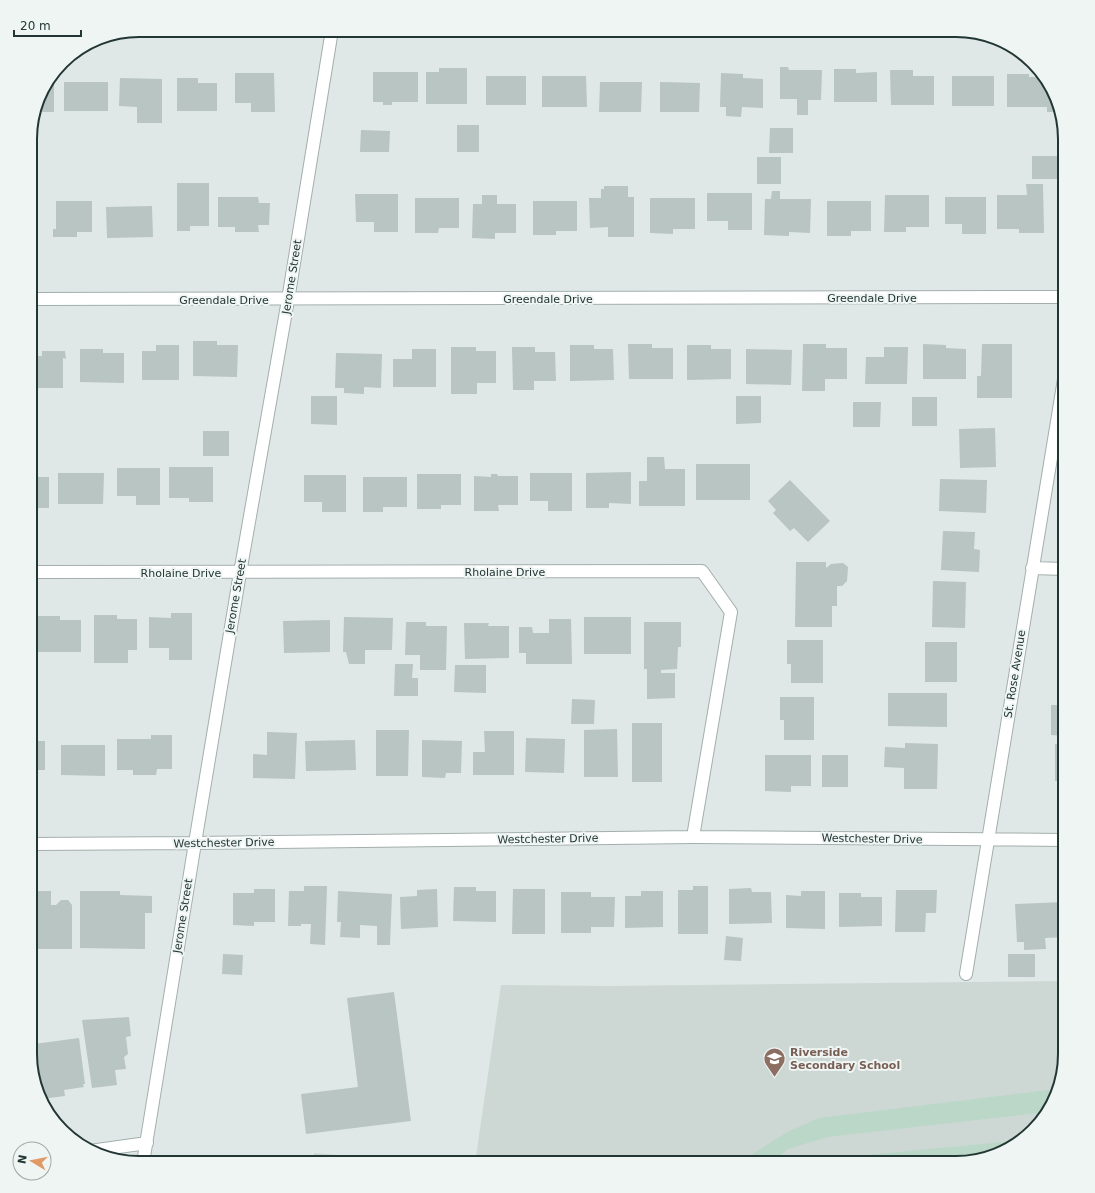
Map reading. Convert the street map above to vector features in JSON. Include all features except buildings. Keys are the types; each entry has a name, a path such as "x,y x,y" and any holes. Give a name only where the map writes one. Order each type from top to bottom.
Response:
{"street":[{"name":"Jerome Street","path":"144,1156 195,843 240,573 288,300 331,37"},
{"name":"Greendale Drive","path":"37,299 288,300 1058,297"},
{"name":"St. Rose Avenue","path":"966,974 1058,415"},
{"path":"1032,568 1058,569"},
{"name":"Rholaine Drive","path":"37,572 240,573 702,571 731,612 693,837"},
{"name":"Westchester Drive","path":"37,844 693,837 1058,840"},
{"path":"102,1149 147,1143"}],"shaded area":[{"name":"Riverside Secondary School","path":"1058,981 1058,1054 1056,1074 1053,1087 1041,1111 1018,1135 989,1151 963,1156 476,1156 501,985 606,986"},
{"path":"314,1153 350,1156 314,1156"}],"green space":[{"path":"1052,1090 1040,1113 827,1137 788,1149 779,1156 750,1156 787,1132 819,1118"},
{"path":"1008,1141 989,1151 963,1156 857,1156"}],"place":[{"name":"Riverside Secondary School","path":"774,1078"}]}
